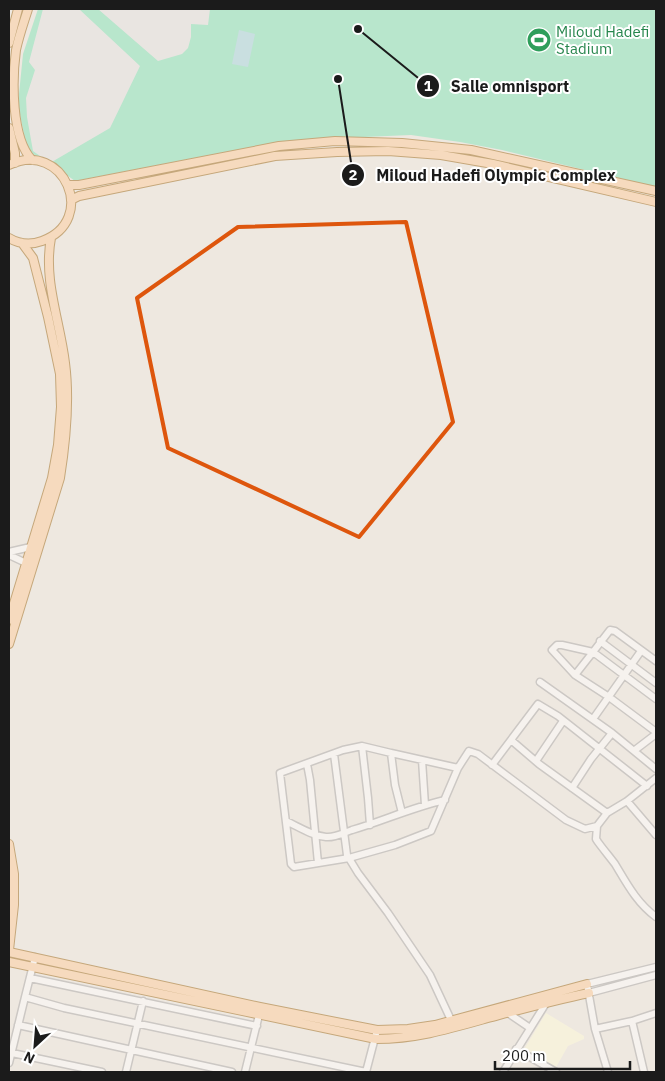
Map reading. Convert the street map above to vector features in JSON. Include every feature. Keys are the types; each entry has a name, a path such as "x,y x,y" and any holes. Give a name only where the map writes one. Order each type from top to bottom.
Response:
{"main road":[{"path":"9,43 18,9"},
{"path":"28,9 16,49 14,101 19,134 25,152 32,160"},
{"path":"9,128 15,153 12,164 32,160 53,167 68,185 71,200 70,212 66,222 60,231 51,238 37,243 22,243 9,238"},
{"path":"68,185 79,185 279,146 335,141 388,147 493,164 656,202"},
{"path":"71,200 79,196 275,156 388,147 471,150 656,191"},
{"path":"35,546 60,478 68,410 65,362 49,271 48,256 51,238"},
{"path":"9,644 52,478 58,444 60,384 56,348 39,276 33,258 22,243"},
{"path":"9,620 30,563"},
{"path":"9,844 14,874 9,951 376,1038 393,1039 423,1036 547,1002 589,993"},
{"path":"9,962 260,1011 377,1030 420,1028 587,984"}],"street":[{"path":"9,553 35,546"},
{"path":"9,553 30,563"},
{"path":"575,675 610,630 615,631 656,661"},
{"path":"600,641 656,683"},
{"path":"635,750 656,733 609,697 575,675 552,652 553,648 562,644 592,652 625,674 656,699"},
{"path":"593,719 641,651"},
{"path":"540,682 635,750 656,768"},
{"path":"492,765 538,704 647,786"},
{"path":"536,761 563,721"},
{"path":"572,788 591,759 612,733"},
{"path":"511,740 536,761 607,813"},
{"path":"458,768 362,746 280,773 291,864 294,867 349,858 395,845 431,831 458,768 469,751 478,754 566,820 585,829 597,826"},
{"path":"362,746 370,825"},
{"path":"392,753 395,786 402,813"},
{"path":"334,754 347,855 430,975 451,1020"},
{"path":"422,760 425,804"},
{"path":"307,764 318,864"},
{"path":"656,778 627,801 607,813 597,826 596,838 627,886 645,909 656,917"},
{"path":"286,821 315,836 328,838 370,825 425,804 445,800"},
{"path":"627,801 656,835"},
{"path":"9,1063 35,956"},
{"path":"608,1072 595,1029 587,984 656,967"},
{"path":"589,993 656,975"},
{"path":"30,978 257,1026"},
{"path":"503,1072 553,993"},
{"path":"25,997 64,1008 366,1072 377,1030"},
{"path":"126,1072 143,1001"},
{"path":"245,1072 260,1011"},
{"path":"508,1013 530,1028"},
{"path":"595,1029 632,1021 656,1013"},
{"path":"632,1021 644,1072"},
{"path":"18,1025 232,1072"},
{"path":"516,1049 556,1072"},
{"path":"12,1053 102,1072"}],"highlighted area":[{"path":"406,222 453,422 359,537 168,448 137,298 238,227"}],"shaded area":[{"path":"43,9 79,9 140,66 110,128 50,163 33,151 26,98 35,70 29,62"},
{"path":"98,9 210,9 208,25 191,24 191,37 188,48 182,54 158,61"},
{"path":"546,1013 584,1036 584,1039 568,1046 555,1069 523,1051"}],"green space":[{"path":"38,9 656,9 656,187 502,150 411,135 317,139 262,145 75,181 50,163 27,151 18,104 23,54"}],"water":[{"path":"239,30 255,34 248,67 232,64"}],"place":[{"name":"Salle omnisport","path":"358,29"},
{"name":"Miloud Hadefi Stadium","path":"539,40"},
{"name":"Miloud Hadefi Olympic Complex","path":"338,79"}]}
